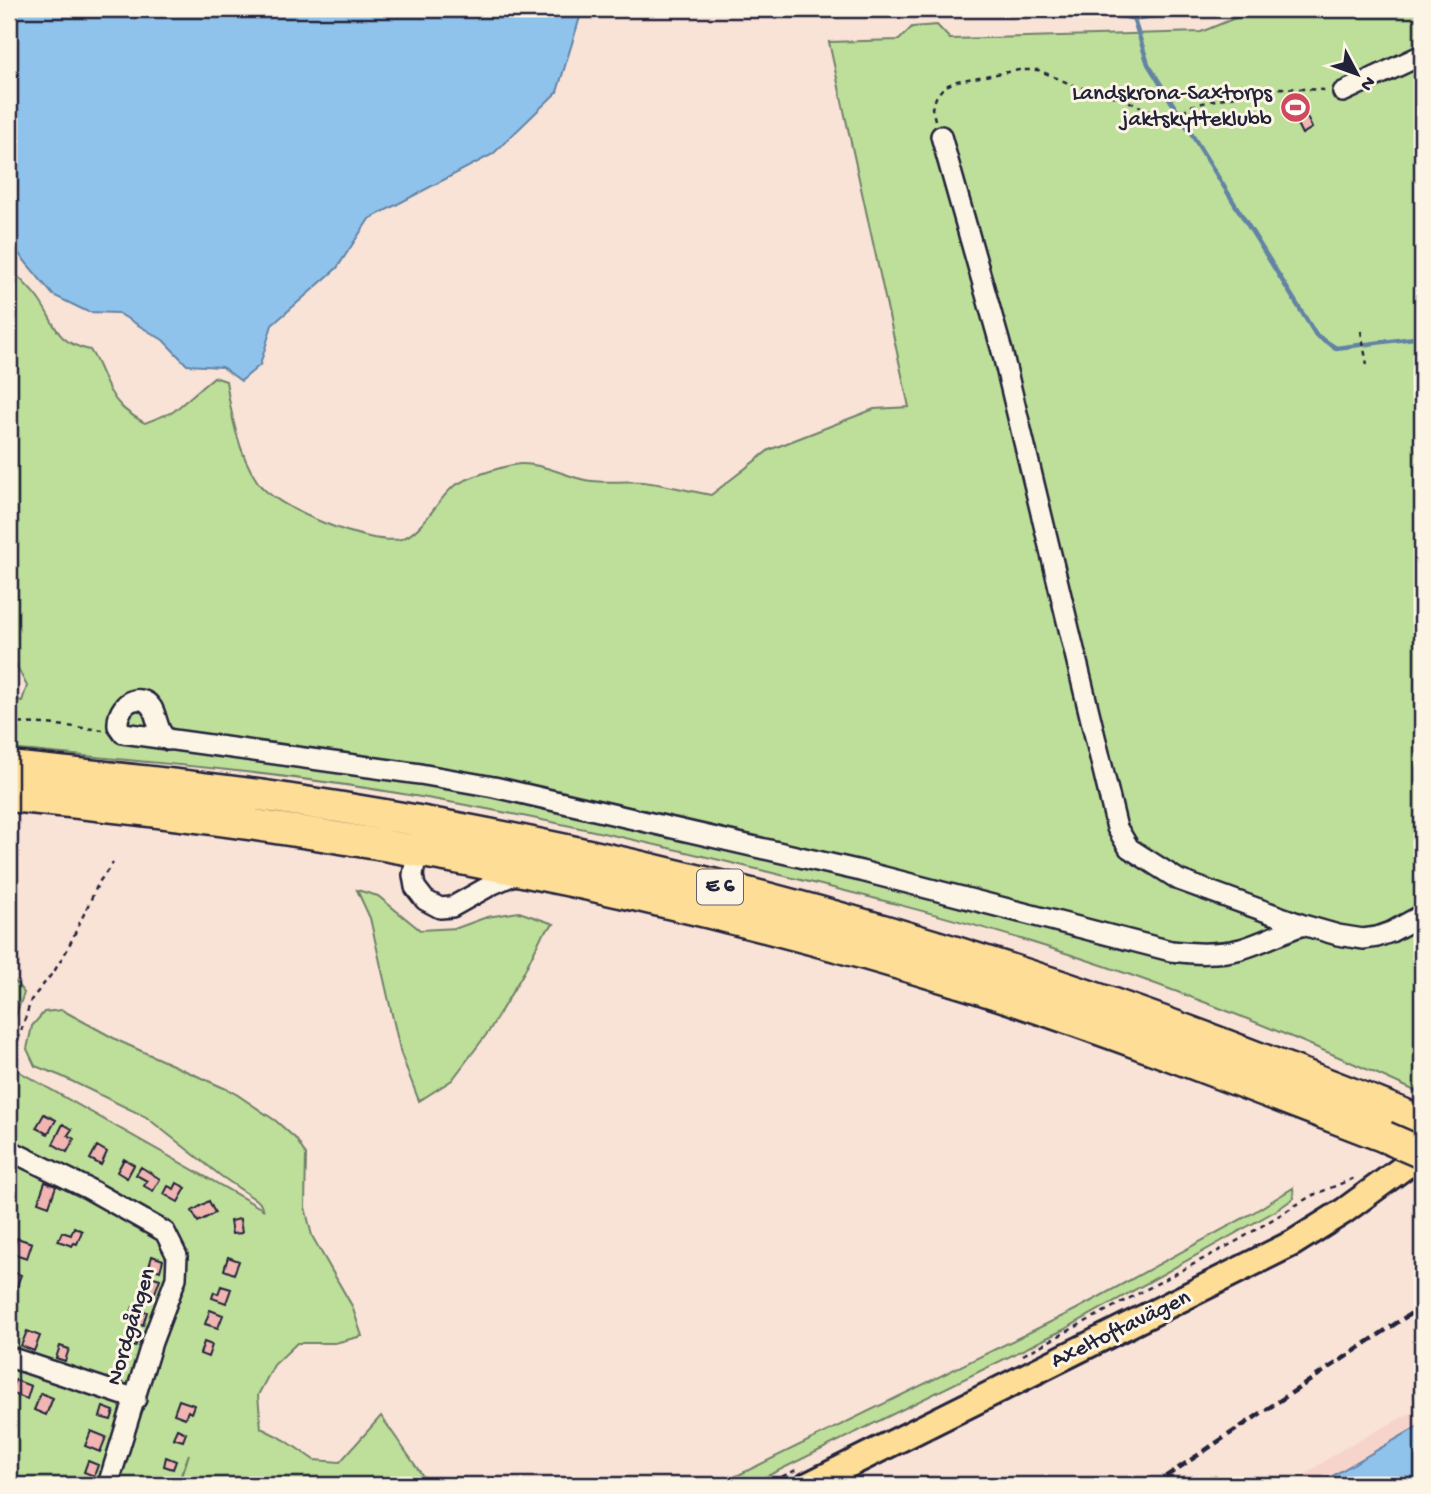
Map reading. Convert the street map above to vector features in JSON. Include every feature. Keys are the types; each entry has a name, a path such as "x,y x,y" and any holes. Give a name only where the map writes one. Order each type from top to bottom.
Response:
{"highway":[{"name":"E 6","path":"9,767 279,798 420,836 524,871 614,890 801,937 968,985 1149,1045 1422,1154"},
{"name":"E 6","path":"9,796 271,826 420,836 637,867 813,911 979,958 1160,1019 1414,1118"}],"main road":[{"name":"Axeltoftavägen","path":"805,1476 1293,1243 1344,1211 1422,1154"}],"street":[{"path":"1343,92 1422,55"},
{"path":"941,136 1002,351 1117,828 1129,848 1179,880 1203,891 1338,935 1363,939 1377,937 1422,915"},
{"path":"168,740 161,732 150,705 141,700 127,704 121,711 117,719 123,733 168,740 420,774 494,787 861,871 1171,951 1218,954 1244,948 1303,925"},
{"path":"420,836 413,875 415,887 425,900 440,908 452,907 493,884 524,871"},
{"name":"Nordgången","path":"9,1150 89,1189 164,1232 177,1256 176,1278 152,1342 108,1485"},
{"path":"9,1357 136,1399"}],"path":[{"path":"941,136 932,108 936,95 944,87 957,81 1019,70 1038,70 1075,86 1121,98 1169,120 1191,106 1281,88 1343,92"},
{"path":"1361,331 1367,365"},
{"path":"9,723 47,724 123,733"},
{"path":"9,1069 31,1000 61,960 99,883 113,863"},
{"path":"1021,1356 1237,1241 1332,1186"},
{"path":"764,1485 805,1476"},
{"path":"269,1485 320,1485"}],"shaded area":[{"path":"1422,1407 1422,1485 1289,1485 1346,1447"}],"green space":[{"path":"1257,9 1422,9 1422,1094 1240,1016 1100,964 1015,937 863,895 576,827 403,794 256,773 9,749 9,698 22,701 27,686 9,652 9,267 43,305 61,336 90,350 111,393 121,406 145,423 173,412 214,377 226,381 240,445 257,481 267,492 301,513 346,531 387,540 409,536 453,487 491,471 522,464 540,466 585,480 651,483 711,495 769,450 874,409 909,407 829,42 899,40 912,27 937,25 950,39 1201,32"},
{"path":"357,890 378,896 420,930 457,928 487,917 519,912 554,924 542,935 524,972 489,1031 452,1080 419,1101 401,1054 370,918"},
{"path":"9,976 24,993 9,1034"},
{"path":"62,1010 119,1041 233,1092 276,1121 296,1139 306,1155 305,1207 312,1236 352,1306 362,1336 335,1343 297,1343 274,1365 258,1395 261,1428 285,1440 314,1460 340,1462 381,1416 429,1485 179,1485 189,1454 177,1485 9,1485 9,1066 264,1210 259,1202 146,1117 35,1066 27,1049 32,1026 44,1012"},
{"path":"1293,1188 1294,1198 1277,1210 1063,1330 749,1485 718,1485 1075,1310 1251,1214"}],"water":[{"path":"9,9 585,9 581,14 557,92 493,154 369,219 337,268 272,325 260,365 241,381 222,367 187,365 163,340 118,313 88,312 53,295 9,242"},
{"path":"1081,9 1213,9 1134,20"},
{"path":"1422,1424 1422,1485 1317,1485"}],"building":[{"path":"1306,115 1312,128 1302,134 1295,120"},
{"path":"44,1114 56,1120 48,1134 36,1128"},
{"path":"63,1124 72,1129 68,1135 74,1139 67,1152 53,1144"},
{"path":"97,1146 107,1152 101,1165 90,1159"},
{"path":"124,1159 134,1165 127,1178 117,1172"},
{"path":"141,1167 160,1179 153,1191 144,1186 147,1181 136,1175"},
{"path":"45,1182 56,1186 49,1206 38,1202"},
{"path":"177,1183 186,1188 178,1202 164,1194 168,1186 174,1189"},
{"path":"209,1201 215,1213 198,1222 192,1211"},
{"path":"240,1219 242,1233 232,1234 230,1221"},
{"path":"74,1227 82,1231 77,1244 72,1246 58,1241 62,1232 71,1235"},
{"path":"17,1238 32,1243 27,1258 12,1253"},
{"path":"152,1256 163,1260 160,1271 149,1267"},
{"path":"228,1257 239,1261 234,1274 224,1270"},
{"path":"9,1270 21,1275 16,1288 9,1286"},
{"path":"147,1275 160,1279 154,1295 142,1291"},
{"path":"221,1286 231,1289 226,1303 212,1298 214,1292 218,1294"},
{"path":"133,1307 147,1312 143,1325 128,1319"},
{"path":"210,1310 223,1315 218,1328 205,1324"},
{"path":"27,1331 40,1336 34,1351 21,1346"},
{"path":"129,1333 139,1337 135,1347 125,1343"},
{"path":"204,1342 212,1345 208,1357 200,1354"},
{"path":"60,1346 69,1349 65,1361 56,1358"},
{"path":"15,1380 31,1386 27,1399 10,1393"},
{"path":"41,1393 53,1398 46,1415 34,1410"},
{"path":"179,1400 194,1405 185,1418 174,1414"},
{"path":"103,1407 114,1411 111,1420 100,1417"},
{"path":"177,1429 186,1433 183,1441 173,1438"},
{"path":"91,1431 106,1437 100,1452 85,1446"},
{"path":"166,1457 176,1461 173,1469 164,1466"},
{"path":"88,1461 98,1465 94,1476 84,1472"}],"waterway":[{"path":"1134,20 1148,64 1316,335 1336,348 1422,337"}],"railway":[{"path":"1153,1485 1422,1306"}],"place":[{"name":"Landskrona-Saxtorps jaktskytteklubb","path":"1295,107"}]}
